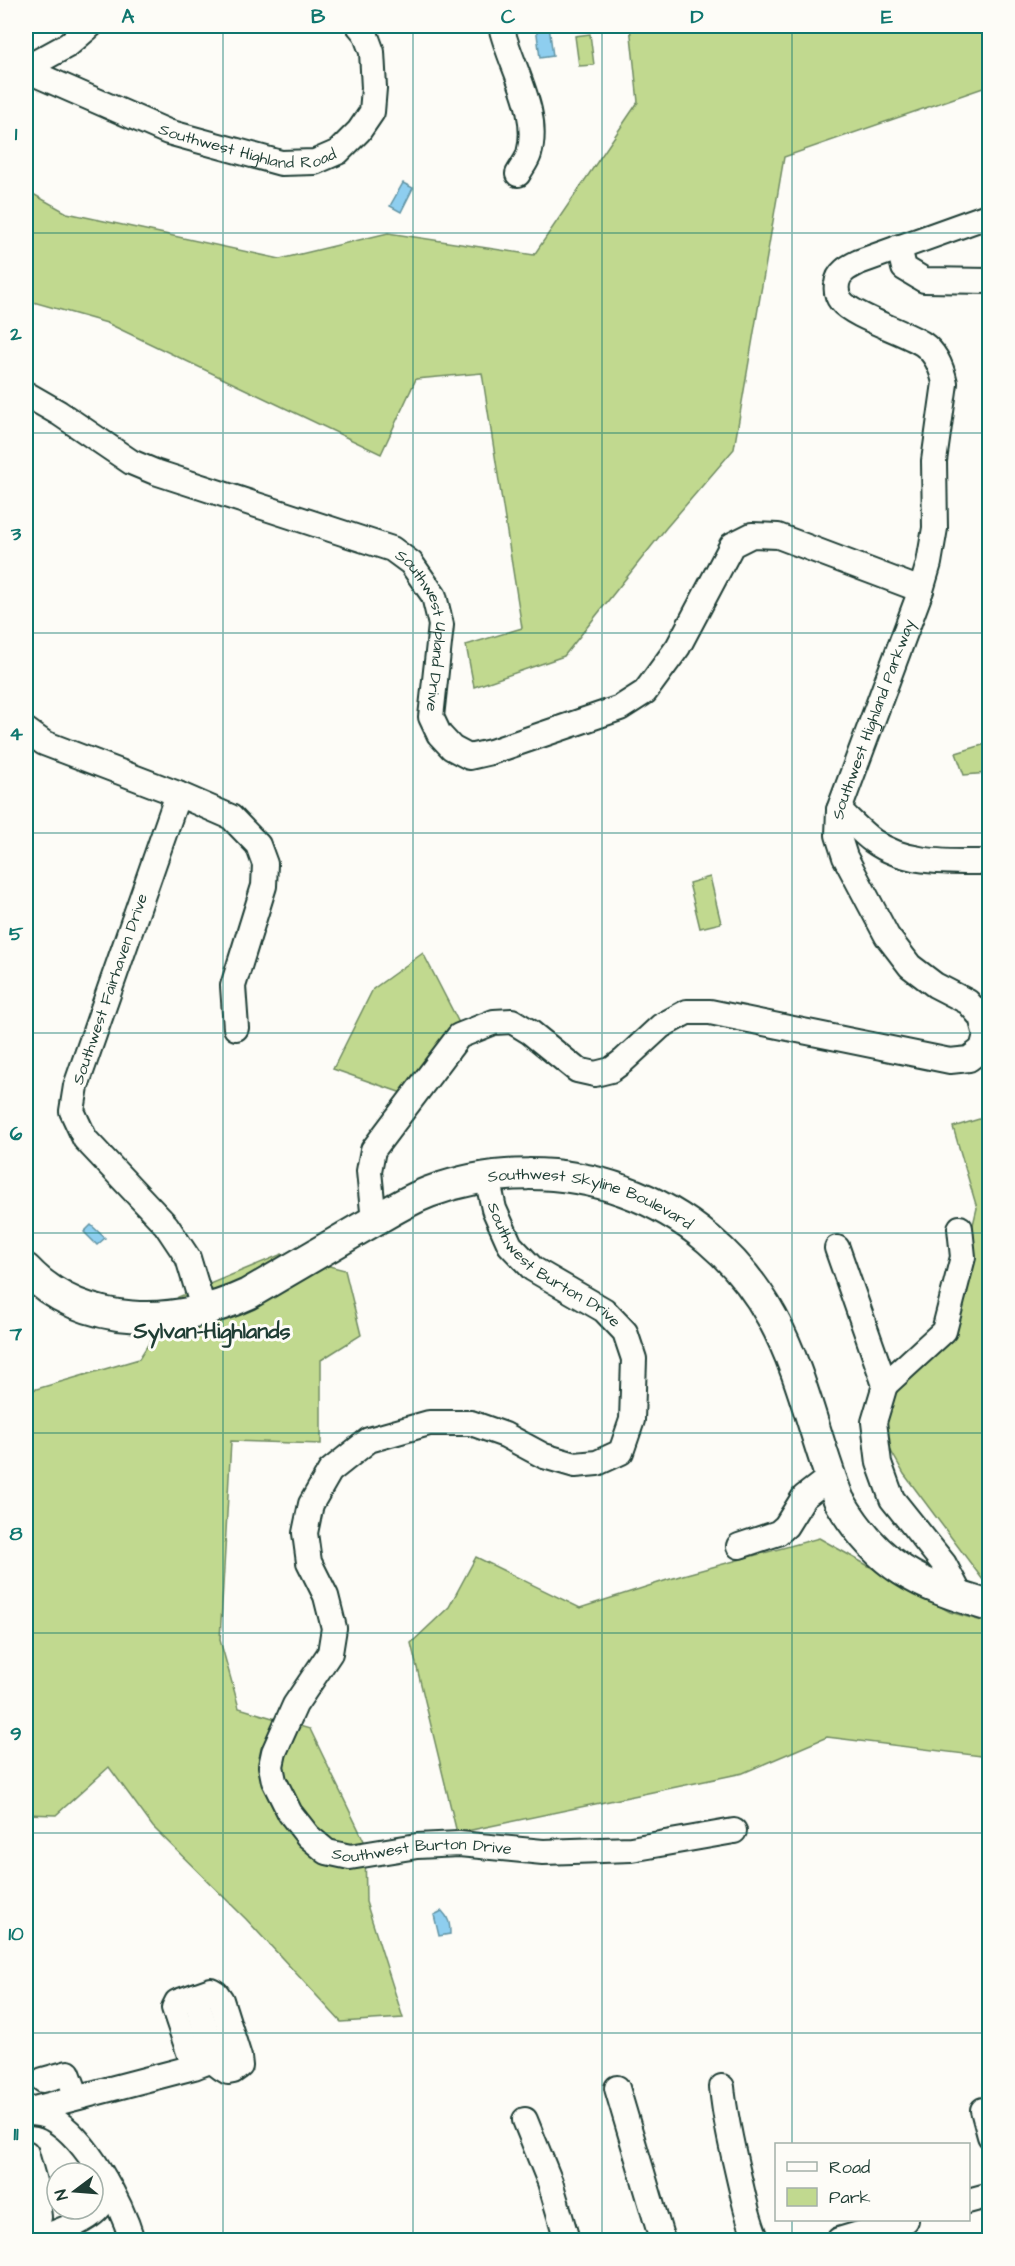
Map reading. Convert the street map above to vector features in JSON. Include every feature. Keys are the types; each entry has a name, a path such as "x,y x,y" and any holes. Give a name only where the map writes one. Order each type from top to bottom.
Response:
{"main road":[{"name":"Southwest Skyline Boulevard","path":"26,1269 48,1289 75,1304 97,1311 159,1317 185,1316 228,1304 248,1294 413,1198 429,1192 507,1174 542,1175 604,1183 656,1204 709,1238 749,1281 772,1318 791,1359 839,1500 859,1531 881,1555 915,1580 976,1602"}],"street":[{"path":"26,69 68,45 90,26"},
{"name":"Southwest Highland Road","path":"26,69 168,132 281,163 315,162 338,152 359,131 372,112 375,88 372,52 365,33 359,26"},
{"path":"501,26 510,59 527,96 531,136 529,154 518,174"},
{"name":"Southwest Highland Parkway","path":"374,1221 369,1171 373,1150 459,1036 494,1022 512,1021 530,1032 577,1070 595,1074 611,1070 661,1026 687,1012 710,1012 950,1062 969,1059 982,1049 986,1035 981,1017 968,1002 935,985 910,966 886,936 845,857 838,835 839,810 929,563 935,528 934,461 945,398 945,383 942,370 934,356 923,344 846,306 837,294 836,286 837,279 849,267 990,215"},
{"path":"899,247 904,268 924,280 990,281"},
{"name":"Southwest Upland Drive","path":"26,394 59,413 131,462 155,472 392,549 411,563 434,596 441,625 432,717 439,734 453,748 470,757 491,753 620,708 645,692 678,647 732,545 752,535 778,536 921,590"},
{"path":"26,730 44,743 178,794 231,817 258,845 265,864 264,886 233,986 236,1028"},
{"name":"Southwest Fairhaven Drive","path":"178,794 76,1086 72,1112 85,1139 166,1226 188,1258 204,1311"},
{"path":"839,810 873,841 893,852 941,862 990,862"},
{"name":"Southwest Burton Drive","path":"487,1177 494,1209 510,1245 533,1269 604,1310 625,1332 634,1359 632,1420 621,1452 597,1463 575,1465 544,1456 505,1435 471,1423 429,1423 369,1440 330,1471 311,1504 305,1533 309,1562 326,1596 334,1628 330,1653 295,1705 278,1743 271,1766 274,1781 291,1813 308,1836 327,1852 350,1857 417,1846 459,1844 543,1852 631,1849 734,1831"},
{"path":"960,1228 963,1257 944,1331 885,1385 874,1422 879,1463 892,1499 976,1602"},
{"path":"837,1248 885,1385"},
{"path":"739,1546 778,1533 786,1526 804,1497 830,1477"},
{"path":"26,2112 205,2064 195,1995"},
{"path":"43,2080 68,2073 77,2097"},
{"path":"722,2087 725,2115 734,2156 746,2208 757,2241"},
{"path":"617,2088 662,2241"},
{"path":"983,2109 990,2136"},
{"path":"26,2112 50,2117 62,2125 93,2161"},
{"path":"525,2120 550,2182 567,2241"},
{"path":"26,2153 35,2185 39,2217 34,2241"},
{"path":"105,2180 116,2198 132,2241"},
{"path":"970,2201 990,2195"},
{"path":"34,2241 80,2221"},
{"path":"839,2241 903,2221"}],"green space":[{"path":"630,26 989,26 989,86 784,157 734,449 666,528 564,656 474,687 466,645 522,628 482,373 416,379 381,454 107,323 26,300 26,190 67,213 280,259 388,233 534,255 638,102"},
{"path":"590,34 594,65 579,66 575,36"},
{"path":"989,743 989,773 964,775 956,753"},
{"path":"710,877 721,923 700,928 689,883"},
{"path":"423,953 459,1023 405,1094 333,1069 373,989"},
{"path":"989,1116 989,1585 904,1474 891,1451 883,1430 891,1391 945,1342 977,1208 953,1127"},
{"path":"282,1254 345,1270 361,1335 321,1360 321,1444 231,1441 220,1640 239,1708 310,1729 365,1843 366,1902 403,2018 341,2022 246,1919 153,1827 109,1767 56,1815 26,1814 26,1392 139,1359 178,1297"},
{"path":"819,1538 950,1612 989,1623 989,1757 827,1737 743,1773 457,1833 411,1643 449,1607 476,1557 580,1608 683,1575"}],"water":[{"path":"536,26 549,26 553,56 540,58"},
{"path":"403,183 413,188 401,212 390,206"},
{"path":"91,1225 105,1238 97,1245 84,1232"},
{"path":"442,1911 449,1921 450,1934 439,1936 434,1915"}],"district":[{"name":"Sylvan-Highlands","path":"212,1331"}]}
